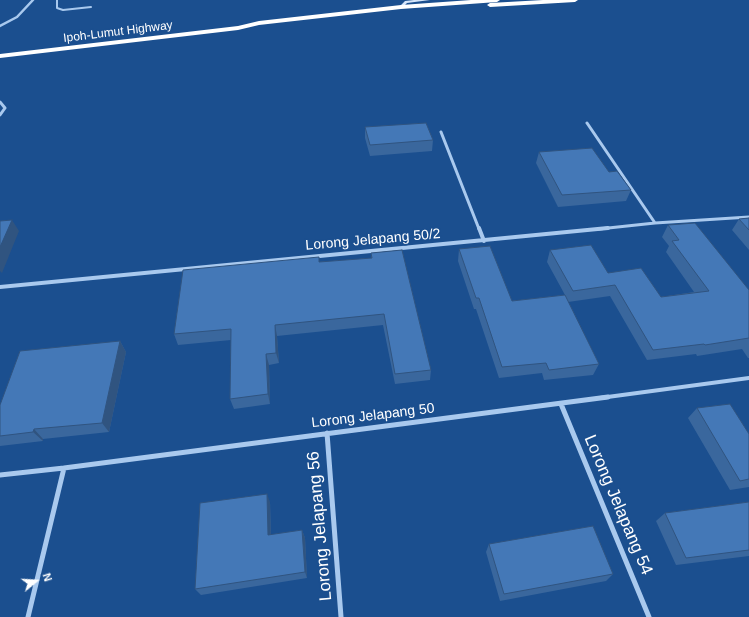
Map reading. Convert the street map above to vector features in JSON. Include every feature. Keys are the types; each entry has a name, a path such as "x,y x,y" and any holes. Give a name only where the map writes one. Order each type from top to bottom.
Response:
{"highway":[{"name":"Ipoh-Lumut Highway","path":"0,56 238,28 266,22 401,7 498,0"},
{"name":"Ipoh-Lumut Highway","path":"238,28 252,28 443,8 575,0"}],"street":[{"path":"0,26 17,16 33,0"},
{"path":"401,7 406,2 428,0"},
{"path":"0,102 5,108 0,115"},
{"path":"588,123 655,223"},
{"path":"441,132 484,241"},
{"name":"Lorong Jelapang 50/2","path":"0,287 299,257 484,241 655,223 749,217"},
{"name":"Lorong Jelapang 50","path":"0,475 560,404 749,378"},
{"name":"Lorong Jelapang 54","path":"560,404 649,617"},
{"name":"Lorong Jelapang 56","path":"326,433 341,617"},
{"path":"28,617 64,468"}],"lane":[{"path":"57,0 56,8 63,10 91,7"}],"building":[{"path":"426,123 433,140 370,145 365,127"},
{"path":"592,148 609,172 617,171 631,190 562,195 539,152"},
{"path":"749,218 749,230 739,219"},
{"path":"12,220 0,247 0,221"},
{"path":"695,223 749,290 749,338 705,345 653,350 615,285 573,291 550,250 591,245 608,273 641,268 661,297 709,291 672,241 679,240 668,225"},
{"path":"490,246 512,301 565,295 599,364 549,370 546,363 502,367 479,298 476,298 459,249"},
{"path":"402,250 431,370 395,374 384,314 275,325 276,353 266,354 268,394 230,399 231,329 174,334 183,270 319,257 319,262 372,258 371,253"},
{"path":"120,341 102,423 34,429 33,432 0,436 0,405 20,351"},
{"path":"730,404 749,434 749,479 740,481 697,408"},
{"path":"267,494 268,535 302,530 305,572 195,589 200,503"},
{"path":"749,502 749,550 686,558 665,513"},
{"path":"593,526 613,574 504,594 489,544"}]}
